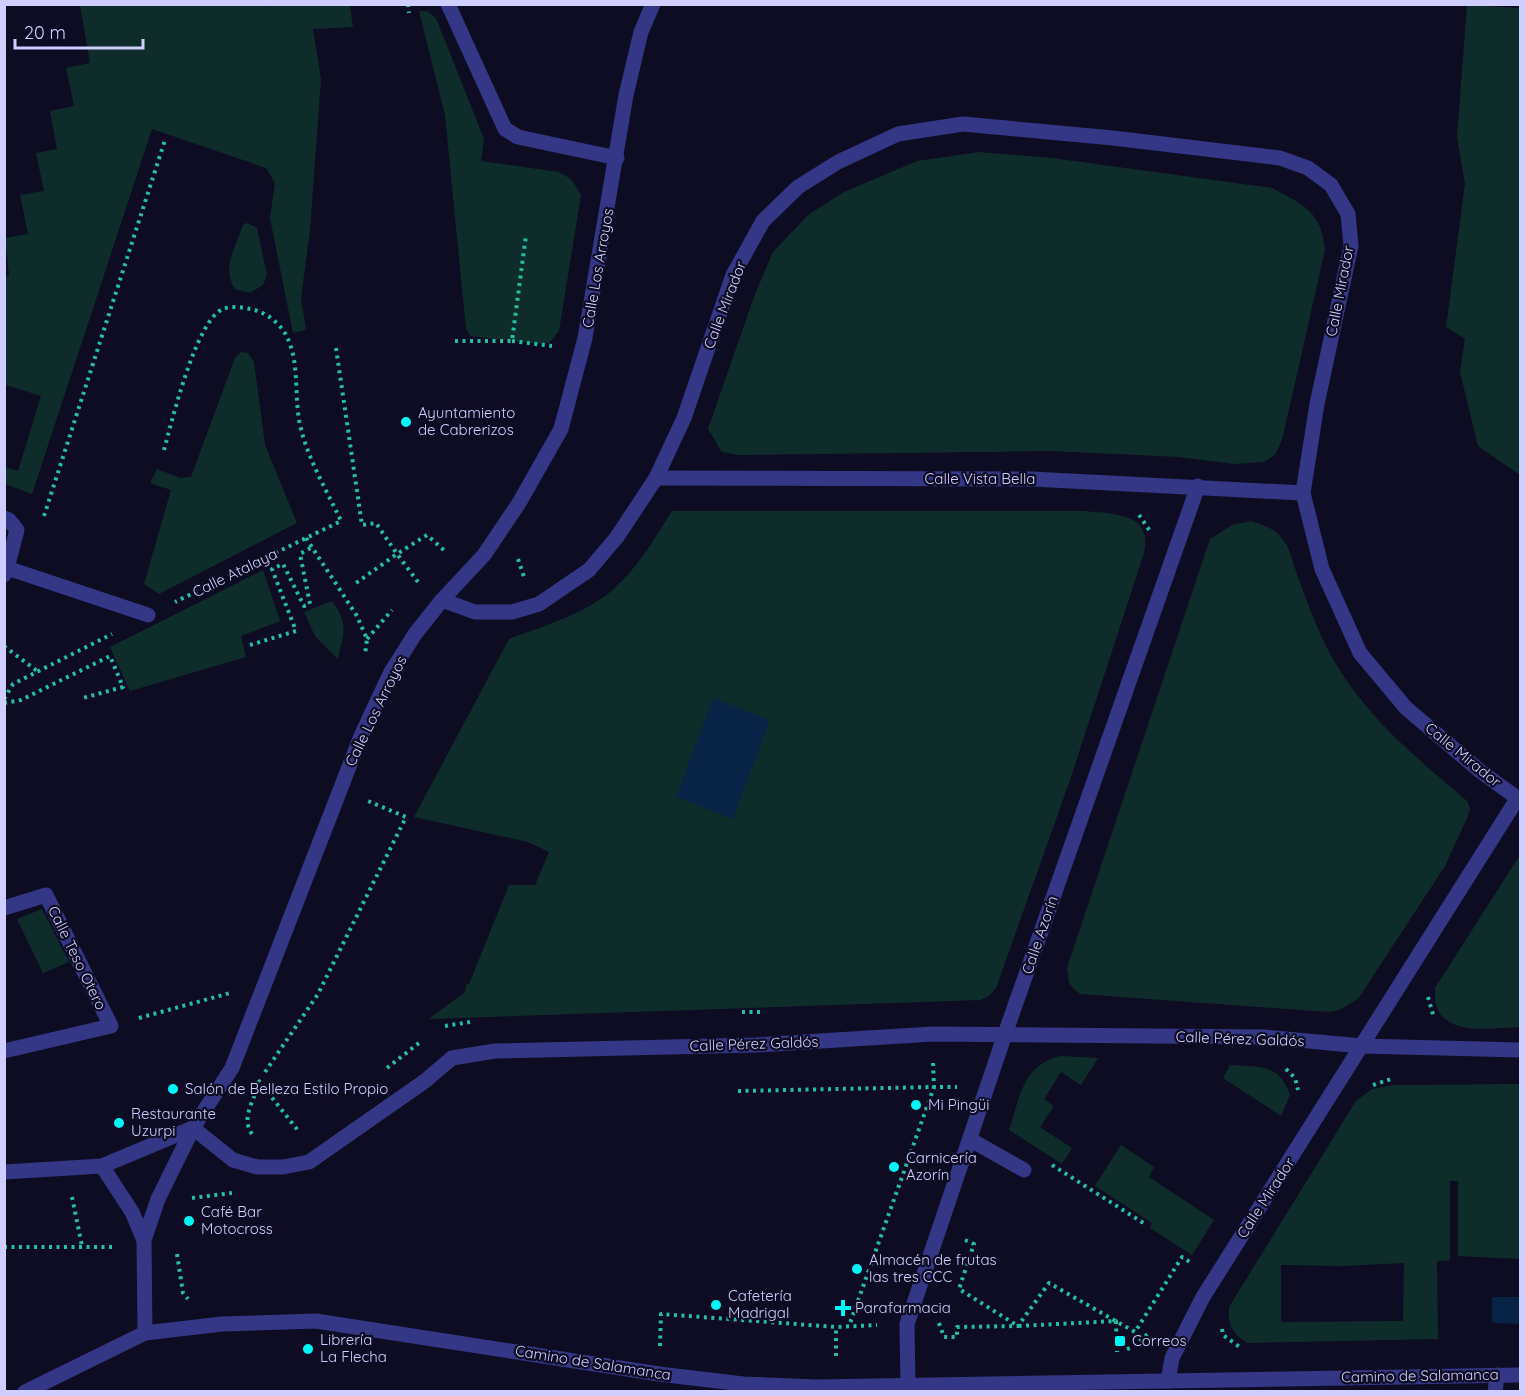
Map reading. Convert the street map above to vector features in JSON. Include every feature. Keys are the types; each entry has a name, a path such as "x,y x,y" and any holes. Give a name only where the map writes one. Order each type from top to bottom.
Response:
{"street":[{"path":"448,4 505,129 518,137 617,158"},
{"name":"Calle Los Arroyos","path":"145,1333 144,1240 158,1199 193,1128 232,1068 361,736 391,672 415,634 442,600 484,555 519,503 561,429 585,338 626,95 641,32 653,4"},
{"name":"Calle Mirador","path":"442,600 475,612 512,612 539,604 589,570 617,537 656,478 684,418 733,275 763,221 798,186 838,162 898,134 963,124 1113,138 1280,158 1308,168 1331,185 1348,214 1352,246 1317,404 1303,493 1322,568 1360,653 1406,708 1519,799 1203,1297 1172,1358 1168,1381"},
{"name":"Calle Vista Bella","path":"656,478 1032,479 1303,493"},
{"name":"Calle Azorín","path":"908,1388 907,1324 1005,1034 1198,486"},
{"path":"4,518 17,530 6,571 148,615"},
{"name":"Calle Teso Otero","path":"4,908 46,895 111,1026 4,1051"},
{"name":"Calle Pérez Galdós","path":"193,1128 233,1160 257,1167 283,1167 309,1162 425,1081 452,1058 495,1051 756,1045 933,1034 1264,1037 1362,1046 1521,1050"},
{"path":"4,1172 102,1166 193,1128"},
{"path":"971,1140 1023,1170"},
{"name":"Calle Los Arroyos","path":"102,1166 132,1212 144,1240"},
{"name":"Camino de Salamanca","path":"145,1333 222,1324 316,1321 659,1374 754,1384 908,1388 1075,1387 1168,1381 1521,1375"},
{"path":"35,1390 145,1333"},
{"path":"1495,1392 1497,1375"}],"path":[{"path":"408,4 409,13"},
{"path":"47,509 165,140"},
{"path":"512,340 526,235"},
{"name":"Calle Atalaya","path":"4,701 13,684 37,671 341,521 306,446 300,427 294,360 286,335 272,319 252,309 235,307 222,309 212,317 189,365 164,450"},
{"path":"455,340 512,340 552,346 550,357"},
{"path":"336,348 362,525 376,523 420,585"},
{"path":"1131,512 1140,516 1148,526 1154,540"},
{"path":"356,583 427,535 440,547"},
{"path":"306,538 357,616 367,639 364,666"},
{"name":"Calle Atalaya","path":"250,645 296,631 272,569 283,564 304,606 310,604 300,554 312,547"},
{"path":"450,555 457,547"},
{"path":"517,555 525,581 530,579 539,604"},
{"path":"367,639 394,609"},
{"path":"4,646 37,671"},
{"path":"4,701 21,700 110,656 123,687 83,698"},
{"path":"259,1081 318,994 406,817 363,798"},
{"path":"111,1026 266,984"},
{"path":"1428,987 1428,1000 1433,1017 1440,1023"},
{"path":"735,1013 770,1011"},
{"path":"436,1030 449,1025 476,1022"},
{"path":"382,1071 427,1037"},
{"path":"261,1140 252,1135 246,1127 247,1116 267,1059"},
{"path":"1281,1065 1295,1078 1299,1094"},
{"path":"1369,1087 1392,1078 1402,1078"},
{"path":"259,1081 300,1134"},
{"path":"738,1091 934,1087 849,1326"},
{"path":"293,1137 309,1127"},
{"path":"1049,1163 1145,1224"},
{"path":"190,1199 202,1195 236,1193"},
{"path":"960,1250 967,1229"},
{"path":"963,1240 974,1244 959,1289 1018,1326"},
{"path":"4,1247 114,1246 114,1257"},
{"path":"175,1246 183,1293 191,1304"},
{"path":"1188,1273 1199,1256"},
{"path":"1018,1326 1049,1282 1135,1332 1182,1257 1193,1264"},
{"path":"941,1311 938,1322 944,1337 957,1337 957,1327 1116,1321"},
{"path":"659,1374 661,1314 836,1327"},
{"path":"1116,1321 1117,1352 1133,1347 1153,1326"},
{"path":"1221,1326 1223,1335"}],"green space":[{"path":"258,4 267,7 268,4 349,4 353,27 313,29 321,79 310,230 301,298 306,330 293,333 270,218 275,183 266,168 152,129 32,494 5,484 5,467 18,471 41,396 6,385 5,389 4,277 9,276 5,238 28,234 20,195 44,191 36,153 57,149 50,111 74,106 66,68 90,63 80,5"},
{"path":"1467,5 1520,8 1520,475 1478,446 1460,372 1465,339 1446,327 1465,184 1457,137"},
{"path":"419,11 427,11 436,18 484,139 481,161 559,172 571,179 581,195 559,331 549,343 470,336 466,329 445,115"},
{"path":"979,152 1052,158 1272,188 1309,211 1320,226 1325,250 1282,440 1275,455 1264,462 1234,464 1179,457 1051,451 739,455 722,452 708,429 755,294 773,252 808,215 844,192 917,161"},
{"path":"247,223 257,228 267,275 263,285 250,293 235,289 229,274 231,257 243,225"},
{"path":"241,352 248,353 254,362 265,445 297,523 159,594 144,584 171,490 150,483 157,469 180,478 191,477 235,358"},
{"path":"672,511 1084,511 1118,515 1137,522 1145,540 1144,553 1070,780 996,988 989,996 980,1000 429,1019 465,992 466,984 469,984 509,885 535,885 549,852 528,842 414,817 509,639 575,614 610,592 637,564"},
{"path":"1251,521 1273,530 1286,545 1321,635 1352,688 1398,740 1467,801 1470,808 1468,816 1445,866 1358,999 1339,1010 1329,1012 1080,994 1069,984 1067,968 1210,539 1232,525"},
{"path":"263,570 280,621 241,636 246,657 130,691 110,647"},
{"path":"332,601 341,616 344,629 338,659 315,636 304,612"},
{"path":"1520,855 1520,1027 1477,1029 1451,1023 1442,1016 1436,1004 1435,988"},
{"path":"42,909 69,962 43,973 17,919"},
{"path":"1061,1056 1098,1058 1081,1085 1061,1072 1044,1099 1054,1106 1040,1127 1072,1148 1062,1164 1009,1130 1020,1094 1031,1074 1048,1060"},
{"path":"1230,1065 1258,1067 1274,1072 1280,1077 1290,1095 1281,1116 1223,1078"},
{"path":"1520,1084 1520,1259 1458,1256 1458,1181 1450,1181 1450,1260 1437,1261 1438,1339 1247,1343 1232,1328 1229,1307 1356,1101 1372,1089 1393,1085","holes":["1404,1263 1403,1321 1281,1322 1281,1265 1343,1266"]},
{"path":"1121,1145 1154,1167 1149,1177 1214,1220 1192,1255 1150,1228 1152,1223 1095,1186"}],"water":[{"path":"713,698 770,720 733,819 676,797"},
{"path":"1492,1297 1520,1297 1520,1324 1492,1323"}],"place":[{"name":"Ayuntamiento de Cabrerizos","path":"406,422"},
{"name":"Salón de Belleza Estilo Propio","path":"173,1089"},
{"name":"Mi Pingüi","path":"916,1105"},
{"name":"Restaurante Uzurpi","path":"119,1123"},
{"name":"Carnicería Azorín","path":"894,1167"},
{"name":"Café Bar Motocross","path":"189,1221"},
{"name":"Almacén de frutas las tres CCC","path":"857,1269"},
{"name":"Cafetería Madrigal","path":"716,1305"},
{"name":"Parafarmacia","path":"843,1308"},
{"name":"Correos","path":"1120,1341"},
{"name":"Librería La Flecha","path":"308,1349"}]}
